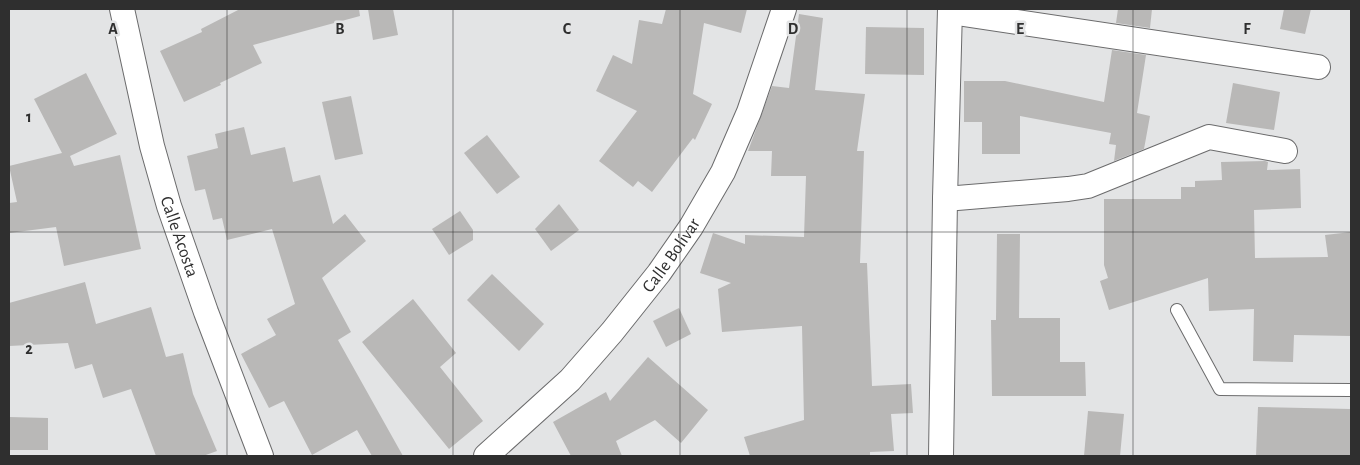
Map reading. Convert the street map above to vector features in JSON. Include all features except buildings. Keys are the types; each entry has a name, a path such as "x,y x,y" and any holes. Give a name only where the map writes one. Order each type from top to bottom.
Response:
{"street":[{"name":"Calle Acosta","path":"122,9 152,146 169,206 206,312 261,456"},
{"name":"Calle Bolívar","path":"486,456 570,380 612,332 659,273 691,227 723,172 749,112 784,9"},
{"path":"941,456 950,10 1318,67"},
{"path":"945,199 1088,186 1209,137 1285,151"}],"lane":[{"path":"1177,310 1220,389 1351,390"}]}
